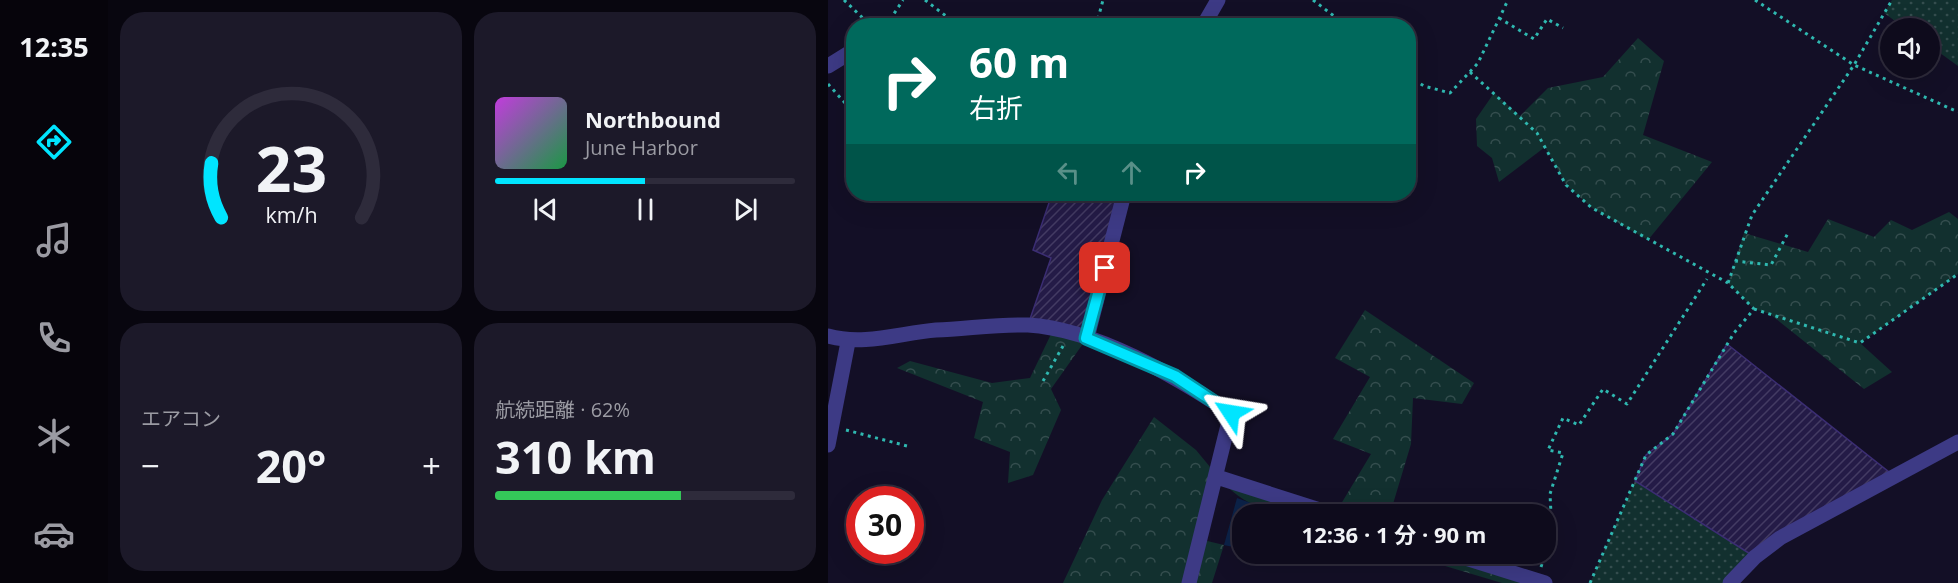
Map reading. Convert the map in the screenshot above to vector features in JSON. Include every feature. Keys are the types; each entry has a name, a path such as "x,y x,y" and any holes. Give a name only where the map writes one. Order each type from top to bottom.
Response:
{"street":[{"path":"1208,18 1218,0"},
{"path":"828,66 846,55"},
{"path":"1086,338 1122,201"},
{"path":"828,336 848,342 933,331 1029,325 1086,338 1175,376 1231,413 1189,583"},
{"path":"828,445 848,342"},
{"path":"1730,583 1755,557 1780,538 1958,442"},
{"path":"1217,477 1301,504"},
{"path":"1484,564 1541,582"}],"path":[{"path":"844,0 863,18"},
{"path":"891,18 903,0"},
{"path":"925,0 949,18"},
{"path":"1098,18 1103,0"},
{"path":"1313,0 1337,18"},
{"path":"1416,81 1424,86 1450,93 1478,63 1508,0"},
{"path":"1755,0 1854,65 1958,112"},
{"path":"1728,283 1748,224 1768,188 1854,65 1892,0"},
{"path":"1499,18 1534,39 1547,19 1563,28"},
{"path":"1470,72 1537,133 1566,185 1592,208 1728,283 1754,309 1860,343 1958,274"},
{"path":"828,84 846,104"},
{"path":"1735,261 1771,265 1788,233"},
{"path":"1541,582 1552,533 1550,494 1563,453 1548,450 1563,418 1579,425 1603,388 1627,404 1707,279"},
{"path":"1590,583 1646,455 1673,434 1734,333 1754,309"},
{"path":"1043,381 1070,334"},
{"path":"833,426 911,447"}],"green space":[{"path":"1892,0 1958,0 1958,66 1940,53 1940,18 1891,18 1884,13"},
{"path":"1638,38 1664,61 1643,135 1712,162 1648,240 1592,208 1566,185 1545,147 1499,182 1492,158 1477,146 1476,119 1494,93 1520,116 1548,88 1603,77"},
{"path":"1949,212 1958,219 1958,274 1860,343 1892,372 1864,389 1770,314 1754,309 1728,283 1744,233 1808,252 1828,219 1874,237 1891,220 1912,230"},
{"path":"1365,310 1474,383 1462,404 1413,398 1411,444 1393,504 1341,504 1371,454 1333,439 1370,377 1335,358"},
{"path":"1053,330 1087,338 1051,389 1061,410 1033,475 1008,483 1010,452 974,438 983,402 897,368 910,361 992,383 1030,378"},
{"path":"1154,417 1196,450 1220,479 1203,540 1224,545 1212,583 1063,583 1102,500"},
{"path":"1220,479 1300,504 1252,504"},
{"path":"1635,481 1755,557 1730,583 1590,583"},
{"path":"1438,564 1486,564 1546,583 1502,583"}],"water":[{"path":"1237,498 1254,504 1235,504"},
{"path":"1232,516 1232,547 1224,545"}],"building":[{"path":"1050,201 1122,201 1087,338 1028,325 1051,258 1033,250"},
{"path":"1727,344 1894,476 1755,557 1635,481 1646,455 1673,434"}],"route":[{"path":"1105,268 1086,338 1175,376 1231,413"}]}
